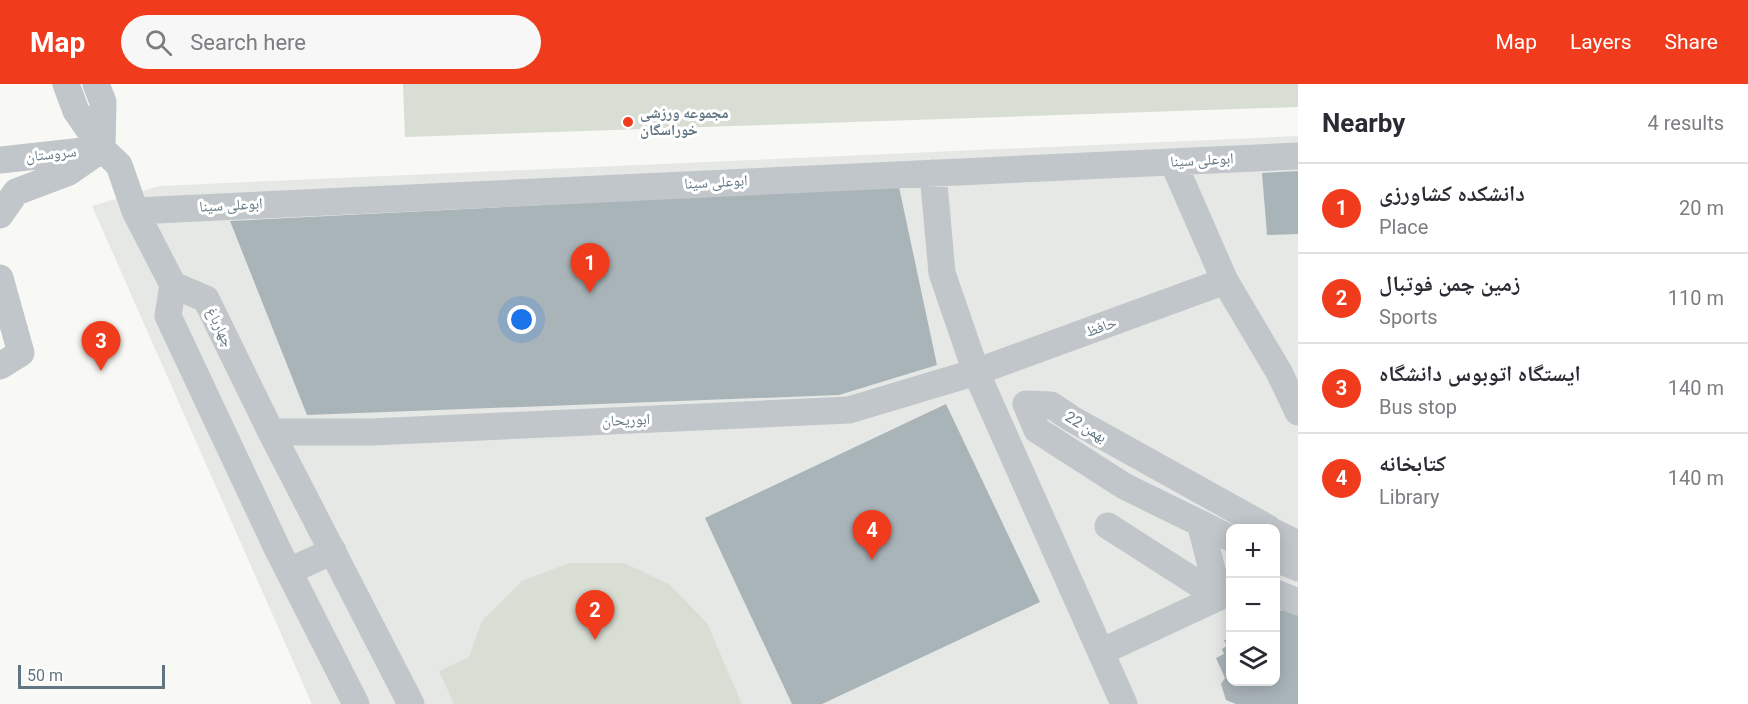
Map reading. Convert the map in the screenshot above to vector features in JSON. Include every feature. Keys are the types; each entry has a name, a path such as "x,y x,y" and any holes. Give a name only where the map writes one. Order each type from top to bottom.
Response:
{"street":[{"path":"66,84 76,111 102,149 119,165 135,210 173,285 168,316 289,571 356,704"},
{"path":"96,84 103,102 102,149"},
{"path":"0,215 16,192 69,172 102,149"},
{"name":"سروستان","path":"0,160 102,149"},
{"name":"ابوعلی سینا","path":"135,210 1298,156"},
{"path":"1173,162 1225,281 1289,368 1298,411"},
{"path":"933,173 942,273 976,372 1124,704"},
{"path":"0,278 5,319 21,353 0,366"},
{"name":"حافظ","path":"976,372 1225,281"},
{"name":"چهارباغ","path":"173,285 206,299 271,432 411,704"},
{"path":"976,372 1026,404"},
{"name":"ابوریحان","path":"271,432 372,432 849,410 976,372"},
{"name":"22 بهمن","path":"1226,536 1124,486 1037,430 1026,404 1052,405 1071,419 1261,524"},
{"path":"1200,523 1220,579"},
{"path":"1108,526 1220,579"},
{"path":"1280,535 1298,544"},
{"path":"289,571 333,551"},
{"path":"1280,561 1298,568"},
{"path":"1101,652 1220,579"},
{"path":"1280,595 1298,602"}],"shaded area":[{"name":"مجموعه ورزشی خوراسگان","path":"403,84 1298,84 1298,107 405,137"},
{"path":"1298,136 1298,704 312,704 92,206 160,186"},
{"path":"569,563 624,563 669,584 707,623 742,704 454,704 439,671 469,657 482,621 522,581"}],"building":[{"path":"1298,171 1298,234 1267,235 1262,173"},
{"path":"899,187 937,365 839,395 307,415 230,221"},
{"path":"946,404 1040,602 822,704 792,704 705,518"},
{"path":"1298,605 1298,704 1236,704 1226,700 1221,684 1225,678 1216,658 1224,654 1222,649 1226,647 1226,686 1280,686 1280,611"}],"place":[{"name":"مجموعه ورزشی خوراسگان","path":"628,122"},
{"name":"دانشکده کشاورزی","path":"590,293"},
{"name":"ایستگاه اتوبوس دانشگاه","path":"101,371"},
{"name":"کتابخانه","path":"872,560"},
{"name":"زمین چمن فوتبال","path":"595,640"}]}
